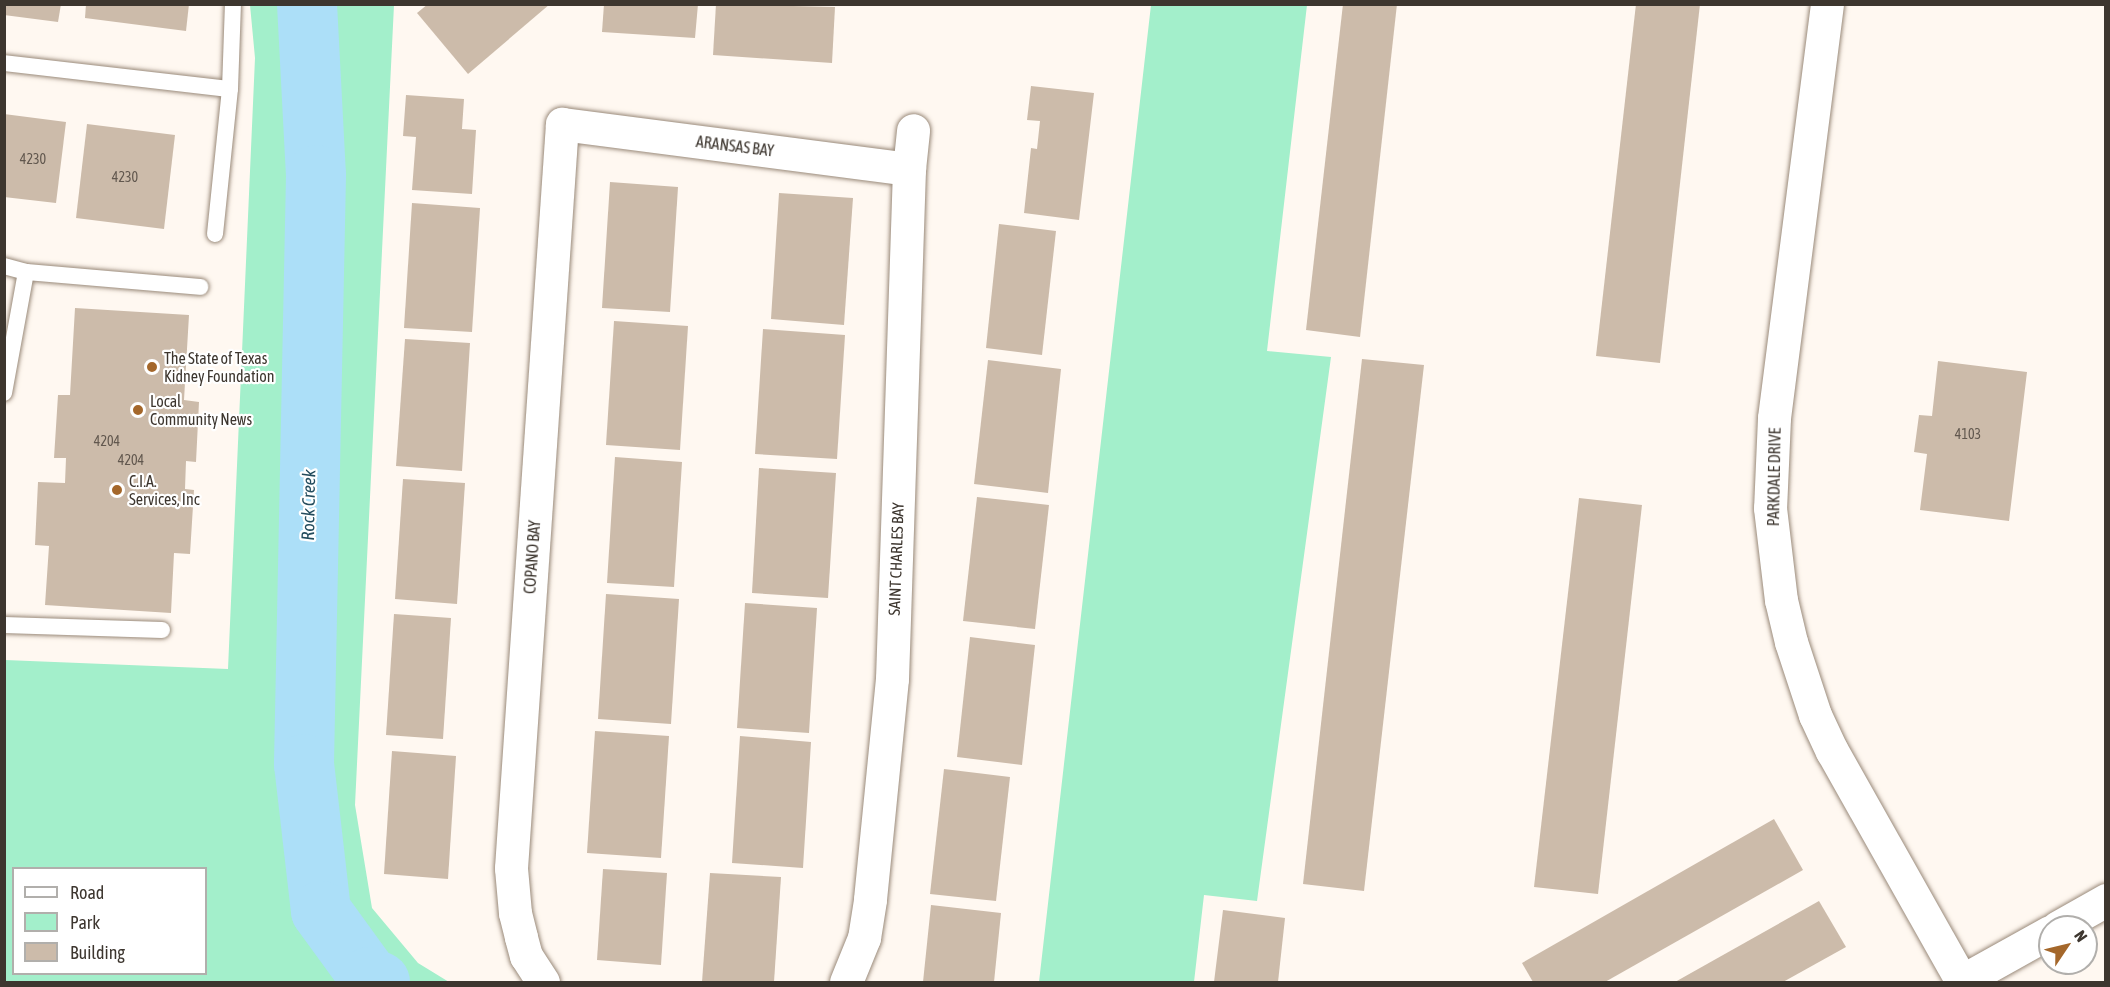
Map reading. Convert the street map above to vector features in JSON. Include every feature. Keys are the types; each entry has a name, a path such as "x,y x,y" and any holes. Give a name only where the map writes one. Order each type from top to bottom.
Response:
{"street":[{"name":"PARKDALE DRIVE","path":"1827,4 1774,418 1770,508 1781,600 1791,642 1815,715 1832,751 1961,982"},
{"name":"ARANSAS BAY","path":"562,124 909,168"},
{"name":"COPANO BAY","path":"543,982 526,956 515,913 511,868 562,124"},
{"name":"SAINT CHARLES BAY","path":"846,982 864,938 870,899 892,678 909,168 913,130"},
{"path":"2079,915 2106,900"},
{"path":"1961,982 2038,939"}],"lane":[{"path":"215,234 230,89 233,4"},
{"path":"4,63 230,89"},
{"path":"4,266 26,272 200,286"},
{"path":"4,393 26,272"},
{"path":"4,625 162,630"}],"green space":[{"path":"250,5 394,5 355,805 372,908 418,963 449,982 5,982 5,660 228,669 255,58"},
{"path":"1151,5 1307,5 1267,351 1331,357 1257,901 1204,895 1194,982 1039,982"}],"building":[{"path":"4,4 61,4 58,22 4,15"},
{"path":"86,4 189,4 186,31 85,18"},
{"path":"428,4 550,4 468,74 417,13"},
{"path":"604,4 698,4 695,38 602,32"},
{"path":"716,4 835,7 832,63 713,55"},
{"path":"1343,4 1397,4 1360,337 1306,330"},
{"path":"1636,4 1700,4 1660,363 1596,356"},
{"path":"1031,86 1094,93 1079,220 1024,213 1031,148 1037,149 1040,121 1027,120"},
{"path":"406,95 464,99 462,129 476,130 472,194 412,190 416,137 403,136"},
{"path":"4,114 66,122 56,203 4,197"},
{"path":"87,124 175,135 164,229 76,218"},
{"path":"610,182 678,187 670,312 602,308"},
{"path":"779,193 853,198 844,325 771,319"},
{"path":"412,203 480,208 472,332 404,328"},
{"path":"999,224 1056,231 1042,355 986,348"},
{"path":"75,308 189,315 184,400 199,402 196,462 186,461 185,489 194,490 190,554 174,553 171,613 45,605 49,546 35,545 38,482 65,483 66,458 54,458 58,395 70,395"},
{"path":"614,321 688,326 680,450 606,445"},
{"path":"763,329 845,335 837,459 755,454"},
{"path":"405,339 470,343 462,471 396,466"},
{"path":"1362,359 1424,365 1364,891 1303,884"},
{"path":"988,360 1061,369 1048,493 974,484"},
{"path":"1938,361 2027,372 2009,521 1920,510 1927,454 1914,452 1919,415 1932,416"},
{"path":"615,457 682,462 674,587 607,583"},
{"path":"759,468 836,473 828,598 752,593"},
{"path":"403,479 465,483 457,604 395,599"},
{"path":"977,497 1049,505 1035,629 963,621"},
{"path":"1579,498 1642,505 1598,894 1534,887"},
{"path":"606,594 679,599 671,724 598,719"},
{"path":"745,603 817,608 809,733 737,728"},
{"path":"394,614 451,618 443,739 386,735"},
{"path":"970,637 1035,645 1022,765 957,757"},
{"path":"595,731 669,736 661,858 587,853"},
{"path":"740,736 811,742 803,868 732,863"},
{"path":"392,751 456,756 448,879 384,874"},
{"path":"944,769 1010,777 996,901 930,894"},
{"path":"1774,819 1803,870 1605,982 1533,982 1522,963"},
{"path":"603,869 667,873 661,965 597,960"},
{"path":"710,873 781,877 774,982 702,982"},
{"path":"1819,901 1846,947 1783,982 1675,982"},
{"path":"931,905 1001,913 994,982 923,982"},
{"path":"1223,910 1285,918 1278,982 1214,982"}],"waterway":[{"name":"Rock Creek","path":"307,4 316,175 304,764 321,911 369,977 380,982"}],"place":[{"name":"The State of Texas Kidney Foundation","path":"152,367"},
{"name":"Local Community News","path":"138,410"},
{"name":"C.I.A. Services, Inc","path":"117,490"}]}
